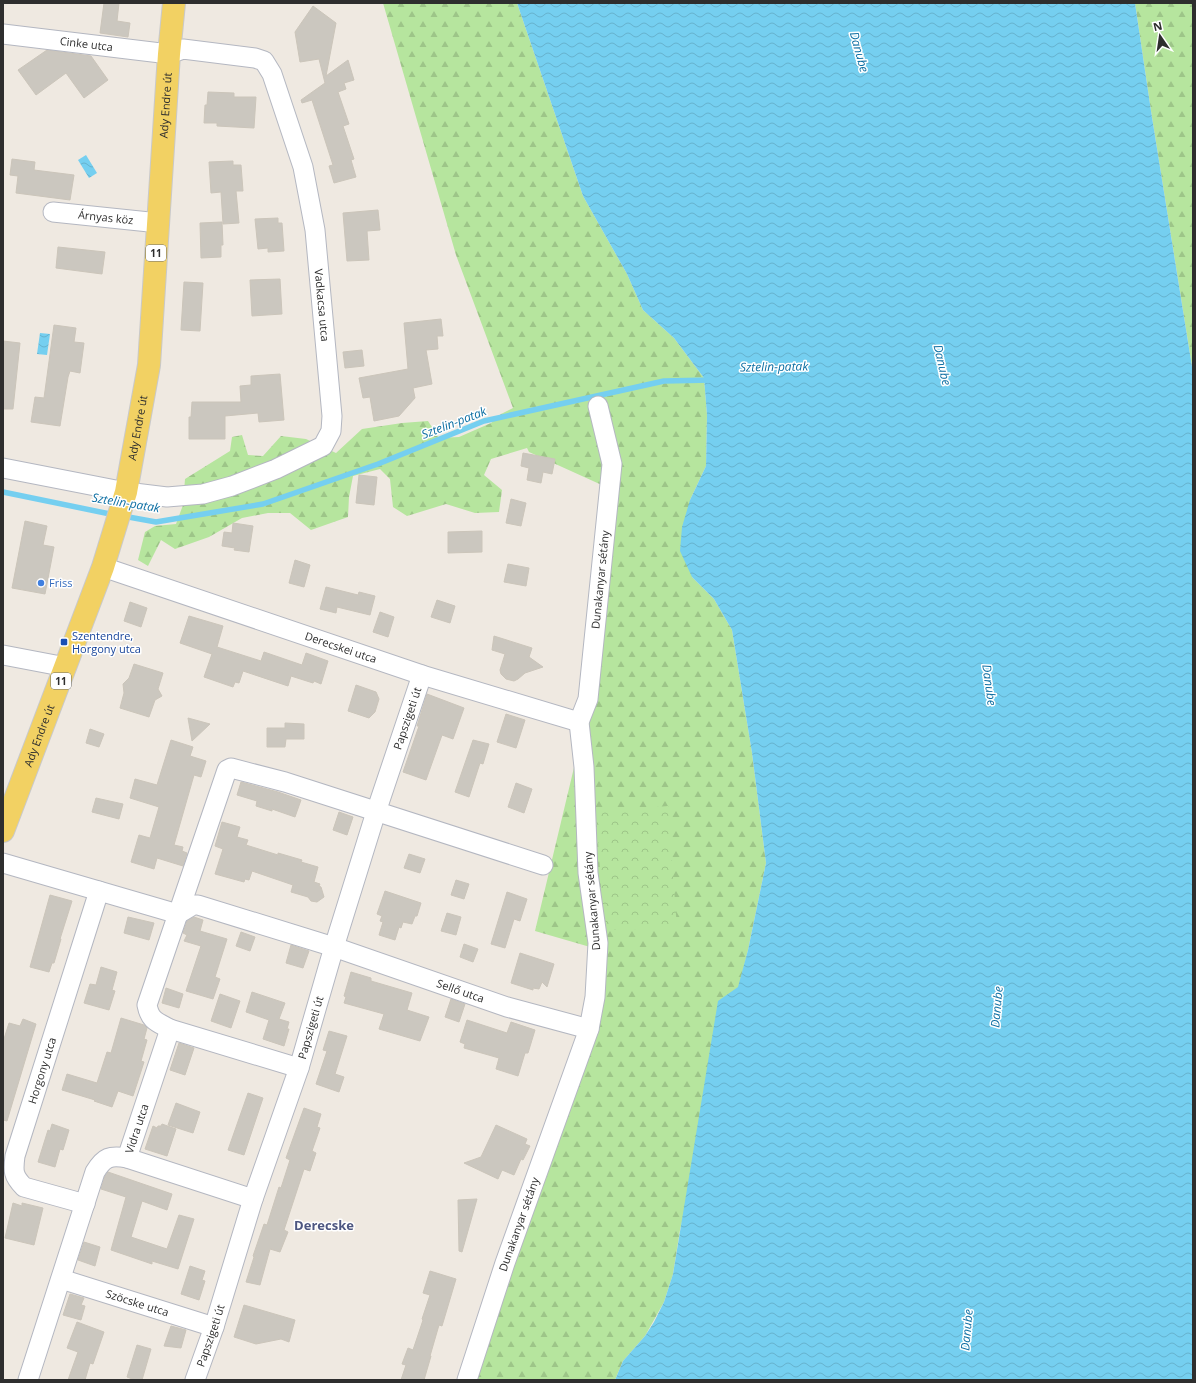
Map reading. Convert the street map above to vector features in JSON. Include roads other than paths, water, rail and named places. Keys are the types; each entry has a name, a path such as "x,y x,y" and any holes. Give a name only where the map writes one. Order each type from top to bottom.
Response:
{"main road":[{"name":"Ady Endre út","path":"3,831 103,567 116,530 125,497 149,366 169,54 174,3"}],"street":[{"name":"Cinke utca","path":"3,34 169,54"},
{"name":"Vadkacsa utca","path":"3,468 125,497 167,497 204,494 232,486 276,469 323,446 331,431 332,416 315,230 303,166 272,74 264,61 255,58 183,49 169,54"},
{"name":"Árnyas köz","path":"53,212 158,223"},
{"name":"Dunakanyar sétány","path":"467,1380 505,1263 589,1029 595,997 598,943 588,873 584,767 579,722 588,699 612,464 598,406"},
{"name":"Derecskei utca","path":"103,567 422,675 579,722"},
{"path":"3,655 66,667"},
{"name":"Papszigeti út","path":"195,1380 214,1327 253,1199 299,1068 334,946 376,812 422,675"},
{"path":"299,1068 170,1029 153,1021 148,1013 147,1005 227,770 231,768 285,782 543,865"},
{"path":"3,864 178,914 192,905 198,905 334,946"},
{"name":"Horgony utca","path":"85,1204 24,1187 17,1180 13,1169 15,1156 99,891"},
{"name":"Sellő utca","path":"334,946 507,1007 589,1029"},
{"name":"Vidra utca","path":"85,1204 95,1172 102,1162 115,1156 127,1158 170,1029"},
{"path":"127,1158 253,1199"},
{"path":"28,1380 85,1204"},
{"name":"Szöcske utca","path":"61,1279 214,1327"}],"water":[{"name":"Danube","path":"517,3 1135,3 1193,373 1193,1380 615,1380 623,1361 645,1336 654,1322 664,1302 673,1274 718,1001 738,987 748,950 766,863 752,753 732,630 714,599 692,577 680,551 682,527 690,500 706,466 707,415 704,378 674,338 643,310 627,274 583,196"},
{"path":"86,155 97,173 89,178 78,160"},
{"path":"40,333 50,334 47,355 37,354"}],"waterway":[{"name":"Sztelin-patak","path":"123,516 156,522 263,504 378,464 484,421 664,381 711,380"},
{"name":"Sztelin-patak","path":"3,492 115,515"}],"place":[{"name":"Friss","path":"41,583"},
{"name":"Szentendre, Horgony utca","path":"64,642"}],"district":[{"name":"Derecske","path":"324,1225"}]}
